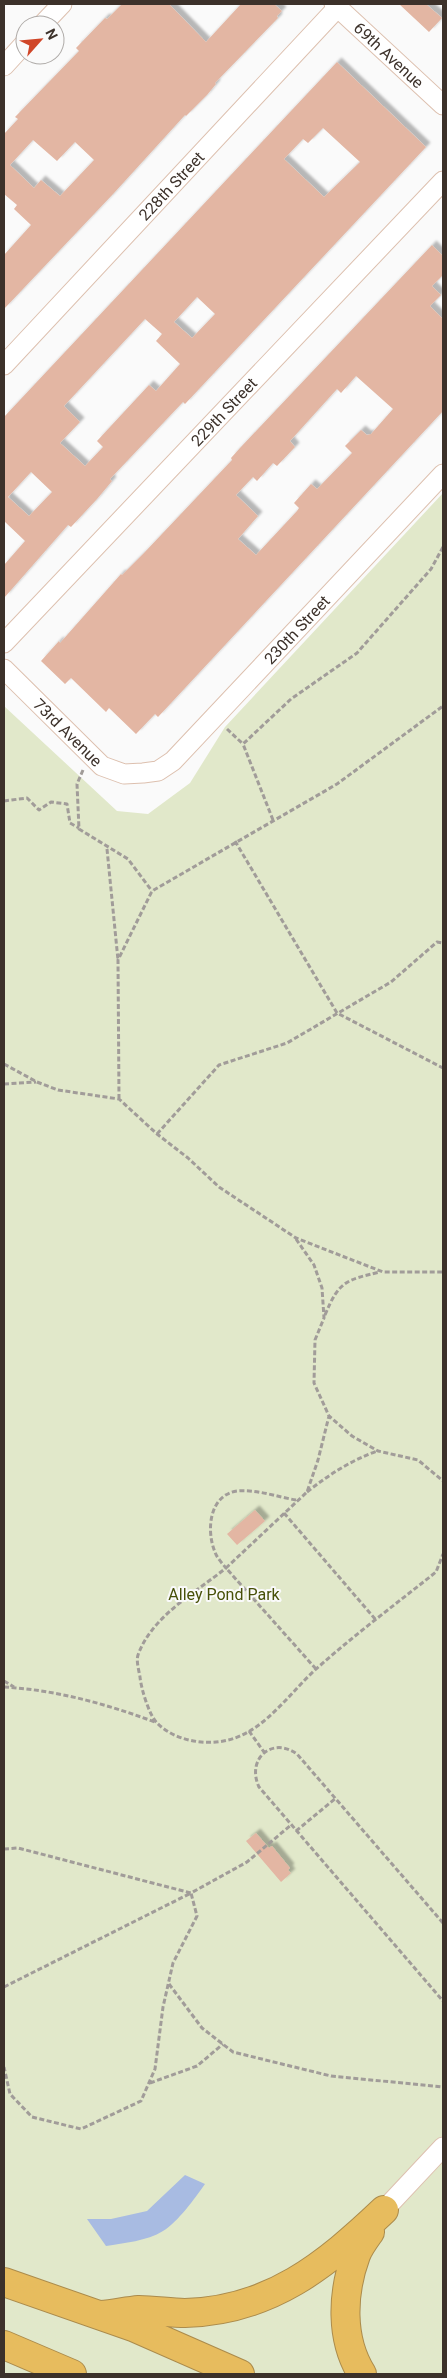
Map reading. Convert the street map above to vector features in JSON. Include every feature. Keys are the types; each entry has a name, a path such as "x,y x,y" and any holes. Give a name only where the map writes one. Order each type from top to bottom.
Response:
{"highway":[{"path":"101,2315 139,2310 186,2312 233,2307 276,2293 308,2274 343,2249 384,2210"},
{"path":"362,2374 357,2366 346,2333 345,2296 356,2254 384,2210"},
{"path":"9,2284 133,2327 240,2374"},
{"path":"4,2345 72,2374"}],"street":[{"path":"52,15 62,4"},
{"name":"69th Avenue","path":"336,6 443,105"},
{"name":"228th Street","path":"4,365 336,6"},
{"path":"4,66 15,54"},
{"name":"229th Street","path":"4,643 443,181"},
{"name":"230th Street","path":"143,773 158,771 173,761 443,474"},
{"name":"73rd Avenue","path":"4,669 102,766 124,774 143,773"},
{"path":"384,2210 443,2147"}],"path":[{"path":"242,744 291,699 357,653 431,569 443,547"},
{"path":"118,960 152,891 337,784 443,706"},
{"path":"213,718 242,744 273,820"},
{"path":"79,829 77,784 90,753"},
{"path":"4,801 27,798 39,810 51,802 67,804 70,823 107,848 128,859 152,891"},
{"path":"235,842 337,1013 443,1068"},
{"path":"107,848 118,960 119,1099"},
{"path":"157,1134 219,1065 287,1044 391,982 437,942 443,944"},
{"path":"4,1064 37,1082 58,1090 119,1099 219,1187 296,1238 383,1272"},
{"path":"4,1084 37,1082"},
{"path":"296,1238 314,1265 322,1288 324,1318"},
{"path":"443,1272 383,1272 356,1277 344,1284 334,1293 315,1340 314,1383 329,1416 352,1436 378,1451 418,1460 443,1481"},
{"path":"306,1492 318,1460 329,1416"},
{"path":"156,1723 141,1689 137,1656 158,1622 226,1568 306,1492 340,1468 378,1451"},
{"path":"296,1500 253,1492 236,1491 220,1500 211,1516 210,1535 215,1553 226,1568 316,1669"},
{"path":"284,1513 376,1620"},
{"path":"436,1572 443,1554"},
{"path":"4,1687 88,1699 156,1723 181,1738 200,1743 219,1742 236,1738 249,1731 316,1669 443,1565"},
{"path":"4,1681 15,1688"},
{"path":"249,1731 264,1752"},
{"path":"443,1923 298,1754 290,1749 273,1748 264,1752 256,1765 256,1780 259,1787 443,2001"},
{"path":"296,1831 336,1798"},
{"path":"4,1987 192,1893 247,1862 291,1825"},
{"path":"4,1849 18,1848 192,1893"},
{"path":"4,2067 10,2094 32,2117 81,2130 141,2101 155,2069 163,2007 174,1963 197,1916 192,1893"},
{"path":"169,1983 202,2028 233,2052 331,2076 443,2087"},
{"path":"149,2083 197,2066 223,2044"}],"green space":[{"name":"Alley Pond Park","path":"443,493 443,2374 4,2374 4,706 117,811 148,814 190,783 225,727"}],"water":[{"path":"185,2175 205,2184 180,2216 169,2227 157,2234 135,2241 106,2246 87,2219 111,2219 147,2211"}],"building":[{"path":"122,4 169,4 206,42 241,4 274,4 282,11 277,16 278,18 215,83 207,95 185,115 4,309 4,255 31,225 14,209 17,205 4,194 4,134 18,119 15,117 79,51 76,48 105,18 107,19","holes":["33,140 57,161 75,142 94,160 60,196 41,180 34,188 10,165"]},
{"path":"399,4 426,4 442,18 429,32"},
{"path":"337,62 426,147 185,404 183,402 110,479 112,481 97,499 71,527 68,525 4,598 4,565 25,541 4,521 4,417","holes":["323,128 360,162 324,197 284,159 303,139 308,143","197,297 215,314 192,338 174,322","145,319 162,334 156,341 180,364 156,391 149,385 97,441 103,447 85,466 60,443 80,422 64,406","31,472 52,492 29,516 8,497"]},
{"path":"432,245 443,256 443,275 432,286 441,295 430,306 443,319 443,411 158,717 155,714 136,734 109,708 106,712 71,678 65,684 41,661 59,641 60,643 121,574 144,553 232,460 231,458","holes":["356,376 393,409 371,434 367,435 361,430 345,446 352,453 317,489 311,484 294,503 299,508 297,511 256,555 238,539 258,516 236,495 253,477 257,481 273,463 277,466 295,447 290,441 337,389 341,393"]},
{"path":"255,1510 265,1521 237,1545 227,1534"},
{"path":"256,1833 269,1848 272,1846 290,1868 288,1870 291,1873 281,1882 246,1841"}]}
